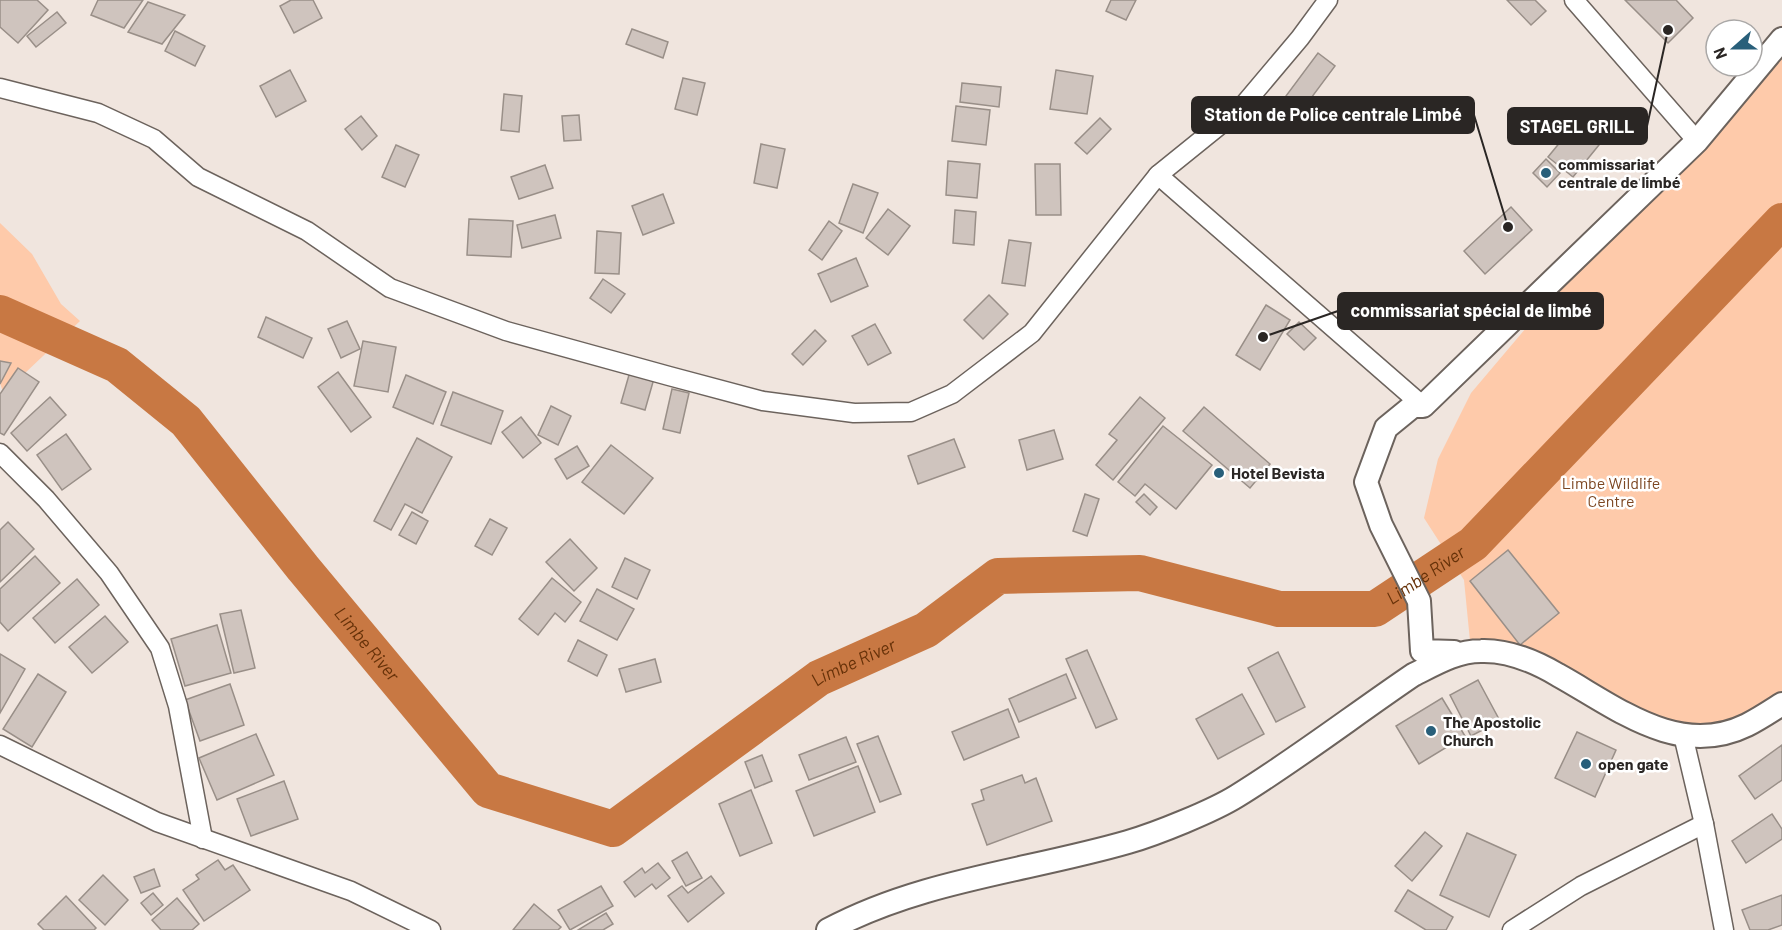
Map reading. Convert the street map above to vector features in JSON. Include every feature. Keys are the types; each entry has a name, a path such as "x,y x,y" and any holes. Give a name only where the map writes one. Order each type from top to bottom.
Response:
{"street":[{"path":"0,88 98,113 154,139 198,177 307,231 390,288 506,331 763,401 854,413 911,412 952,394 1032,333 1158,175 1240,108 1300,38 1328,0"},
{"path":"1574,0 1697,141"},
{"path":"1782,39 1697,141 1423,406 1413,406 1386,428 1365,482 1396,559 1419,602 1422,651 1482,650 1503,653 1537,663 1634,720 1663,732 1683,735 1710,735 1746,726 1782,704"},
{"path":"1158,175 1423,406"},
{"path":"0,453 46,499 109,573 159,648 178,706 202,840"},
{"path":"828,930 885,906 943,887 1003,870 1129,842 1225,802 1413,675 1443,659 1466,652"},
{"path":"1683,735 1704,824 1724,930"},
{"path":"0,745 157,822 202,840 351,891 431,930"},
{"path":"1512,930 1581,886 1704,824"}],"green space":[{"name":"Limbe Wildlife Centre","path":"1782,25 1782,693 1746,723 1686,732 1470,641 1464,580 1424,518 1438,459 1471,393 1737,78 1764,78 1764,46"},
{"path":"0,223 32,254 61,304 80,321 6,391 2,389 0,383"}],"building":[{"path":"0,0 37,0 48,10 18,43 0,27"},
{"path":"98,0 143,0 124,28 91,15"},
{"path":"291,0 313,0 322,18 294,33 280,6"},
{"path":"1111,0 1136,0 1126,20 1106,11"},
{"path":"1507,0 1535,0 1546,11 1531,25"},
{"path":"1625,0 1676,0 1693,18 1668,43"},
{"path":"148,2 185,15 162,44 128,32"},
{"path":"57,12 66,23 36,47 27,36"},
{"path":"632,29 668,42 663,58 626,44"},
{"path":"175,31 205,46 195,66 165,51"},
{"path":"1318,53 1335,66 1294,121 1277,108"},
{"path":"290,70 306,101 276,117 260,86"},
{"path":"1056,70 1093,76 1087,114 1050,109"},
{"path":"683,78 705,83 697,115 675,109"},
{"path":"962,83 1001,87 999,107 960,102"},
{"path":"504,94 522,96 519,132 501,130"},
{"path":"956,106 990,110 986,145 952,141"},
{"path":"579,115 581,140 564,141 562,116"},
{"path":"361,116 377,136 362,150 345,129"},
{"path":"1100,118 1111,129 1087,154 1075,143"},
{"path":"1579,119 1603,140 1573,177 1548,157"},
{"path":"761,144 785,149 777,188 754,183"},
{"path":"396,145 419,155 405,187 382,177"},
{"name":"commissariat centrale de limbé","path":"1546,159 1560,173 1547,187 1533,173"},
{"path":"948,161 980,164 977,198 946,195"},
{"path":"1035,164 1060,164 1061,215 1036,215"},
{"path":"545,165 553,188 519,199 511,177"},
{"path":"853,184 878,193 863,233 839,223"},
{"path":"663,194 674,223 643,235 632,206"},
{"path":"1511,207 1532,230 1485,274 1464,251"},
{"path":"888,209 910,226 888,255 866,238"},
{"path":"955,210 976,212 974,245 953,243"},
{"path":"555,215 561,238 522,248 517,225"},
{"path":"469,219 513,221 511,257 467,255"},
{"path":"829,221 842,231 822,260 809,250"},
{"path":"597,231 621,233 619,274 595,273"},
{"path":"1009,240 1031,243 1025,286 1002,283"},
{"path":"856,258 868,286 831,302 818,274"},
{"path":"603,279 625,294 611,313 590,298"},
{"path":"989,295 1008,314 983,339 964,320"},
{"path":"1266,305 1290,320 1260,370 1236,355"},
{"path":"266,317 312,338 303,358 258,337"},
{"path":"347,321 360,349 341,358 328,329"},
{"path":"1299,322 1316,338 1304,350 1287,334"},
{"path":"875,324 891,353 868,365 852,336"},
{"path":"815,330 826,341 803,365 792,354"},
{"path":"363,341 396,347 388,392 354,386"},
{"path":"0,361 11,363 0,384"},
{"path":"18,368 39,382 4,435 0,433 0,394"},
{"path":"631,368 655,375 645,410 621,403"},
{"path":"338,372 371,417 351,432 318,387"},
{"path":"406,375 446,392 433,424 393,407"},
{"path":"672,389 689,393 680,433 663,429"},
{"path":"453,392 503,411 491,444 441,425"},
{"path":"50,397 66,415 27,451 11,433"},
{"path":"1140,397 1165,418 1113,480 1096,465 1117,440 1109,434"},
{"path":"551,406 571,416 558,445 538,435"},
{"path":"1204,407 1270,464 1250,488 1183,431"},
{"path":"521,417 541,443 523,458 502,432"},
{"path":"1163,426 1212,465 1176,509 1145,484 1135,496 1118,482"},
{"path":"1054,430 1063,459 1027,470 1019,440"},
{"path":"66,434 91,469 62,490 37,455"},
{"path":"417,438 452,457 422,513 405,504 391,530 374,521"},
{"path":"954,439 965,467 918,484 908,456"},
{"path":"611,445 653,478 624,514 582,482"},
{"path":"577,446 589,466 567,479 555,459"},
{"path":"1085,494 1099,499 1087,536 1073,531"},
{"path":"1144,494 1157,507 1150,515 1136,502"},
{"path":"412,512 428,521 416,544 399,535"},
{"path":"490,519 507,528 492,555 475,546"},
{"path":"8,522 34,549 0,582 0,530"},
{"path":"570,539 597,568 574,591 546,562"},
{"path":"1508,550 1559,613 1520,645 1470,581"},
{"path":"35,556 60,583 8,631 0,622 0,589"},
{"path":"625,558 650,570 637,599 612,587"},
{"path":"552,578 581,602 565,622 555,613 538,635 519,619"},
{"path":"77,579 99,605 55,643 33,618"},
{"path":"597,589 634,609 617,640 580,621"},
{"path":"241,610 255,668 234,673 220,614"},
{"path":"105,616 128,642 92,673 69,647"},
{"path":"217,625 231,673 185,686 171,639"},
{"path":"578,640 607,655 597,676 568,661"},
{"path":"1087,650 1117,719 1096,728 1066,659"},
{"path":"1278,652 1305,707 1276,722 1248,668"},
{"path":"0,654 25,669 0,713"},
{"path":"655,659 661,682 626,692 619,669"},
{"path":"38,674 66,692 32,747 3,729"},
{"path":"1066,674 1076,698 1019,722 1009,699"},
{"path":"1478,680 1500,721 1471,736 1450,695"},
{"path":"230,684 244,725 200,741 185,700"},
{"path":"1242,694 1264,734 1218,759 1196,719"},
{"name":"The Apostolic Church","path":"1442,698 1465,736 1419,764 1396,726"},
{"path":"1008,709 1019,737 964,760 952,732"},
{"name":"open gate","path":"1577,732 1616,750 1595,797 1555,778"},
{"path":"256,734 274,775 217,800 199,758"},
{"path":"878,736 901,794 880,802 857,744"},
{"path":"846,737 856,762 809,780 799,755"},
{"path":"1782,745 1782,780 1755,799 1739,776"},
{"path":"762,755 772,781 755,788 745,762"},
{"path":"858,766 875,812 814,836 796,791"},
{"path":"1022,775 1025,783 1036,778 1052,821 987,845 972,804 984,800 981,790"},
{"path":"284,781 298,819 251,836 237,799"},
{"path":"751,790 772,843 740,856 719,804"},
{"path":"1772,814 1782,829 1782,839 1746,863 1732,841"},
{"path":"1425,832 1442,846 1412,881 1395,866"},
{"path":"1467,833 1516,855 1489,917 1440,895"},
{"path":"687,852 702,878 686,886 672,861"},
{"path":"218,860 225,870 233,865 250,890 204,921 183,890 199,879 196,875"},
{"path":"658,863 670,878 656,889 652,884 635,897 624,882 642,868 645,873"},
{"path":"154,869 160,886 141,893 134,877"},
{"path":"103,875 128,900 105,925 79,900"},
{"path":"711,876 724,893 688,922 668,896 682,886 688,893"},
{"path":"601,886 613,906 570,930 558,910"},
{"path":"1408,890 1453,917 1446,930 1426,930 1395,911"},
{"path":"153,893 163,905 151,915 141,903"},
{"path":"1782,895 1782,925 1768,930 1750,930 1742,910"},
{"path":"66,896 96,928 94,930 44,930 38,924"},
{"path":"177,898 199,924 192,930 161,930 152,920"},
{"path":"534,904 561,927 558,930 513,930"},
{"path":"606,913 613,924 603,930 578,930"}],"waterway":[{"name":"Limbe River","path":"0,313 117,365 186,421 303,568 488,790 613,829 819,678 926,630 998,576 1140,573 1279,609 1375,609 1473,544 1782,221"}],"place":[{"name":"STAGEL GRILL","path":"1668,30"},
{"name":"commissariat centrale de limbé","path":"1546,173"},
{"name":"Station de Police centrale Limbé","path":"1508,227"},
{"name":"commissariat spécial de limbé","path":"1263,337"},
{"name":"Hotel Bevista","path":"1219,473"},
{"name":"The Apostolic Church","path":"1431,731"},
{"name":"open gate","path":"1586,764"}]}
